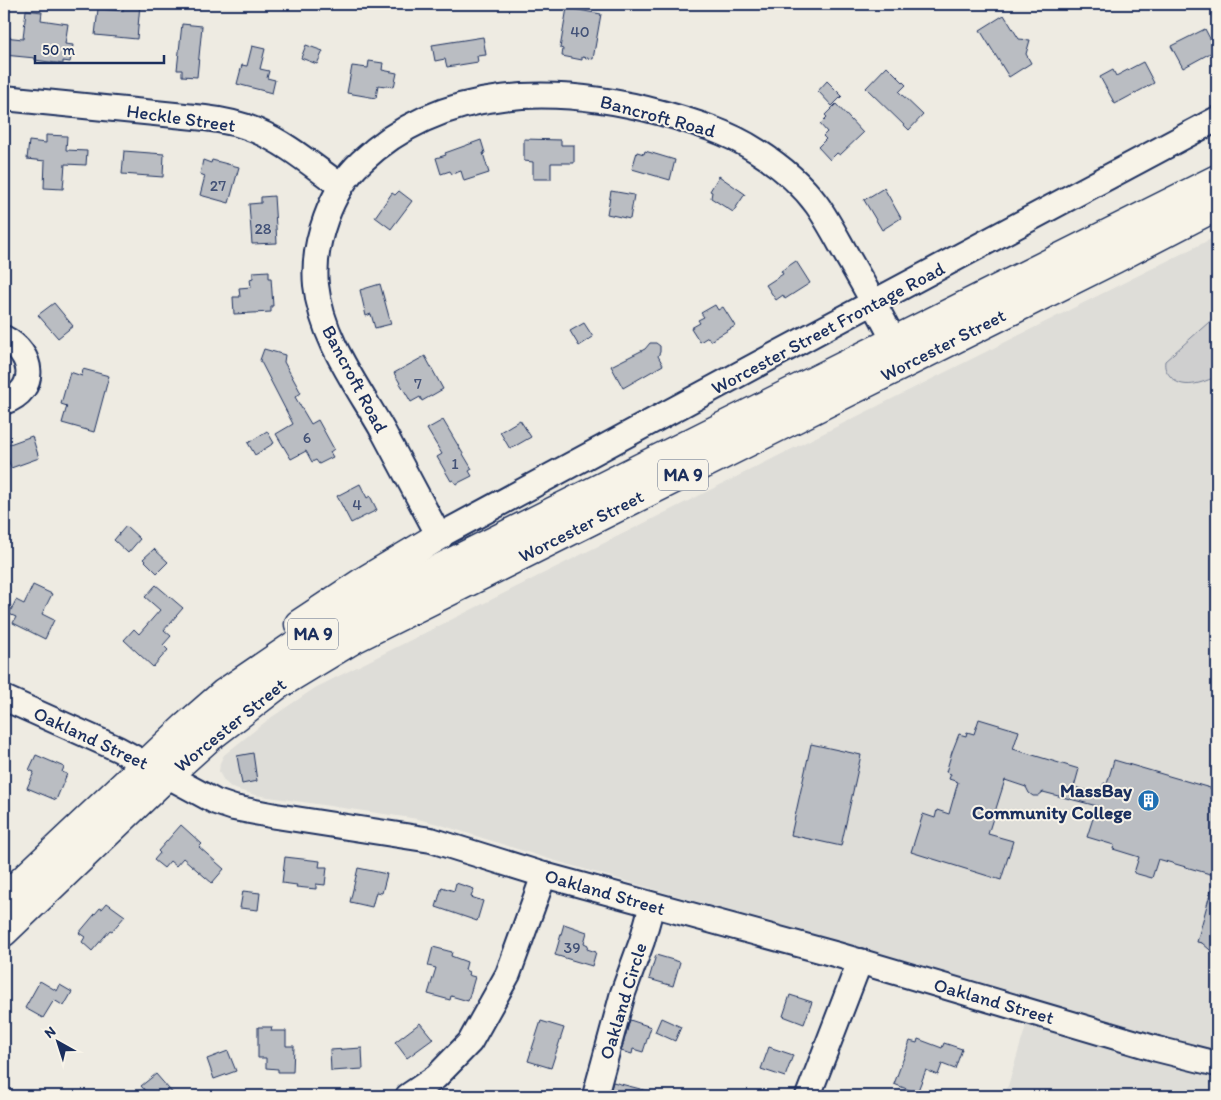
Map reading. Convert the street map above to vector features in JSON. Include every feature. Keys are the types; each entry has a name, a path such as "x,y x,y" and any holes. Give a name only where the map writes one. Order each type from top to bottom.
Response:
{"highway":[{"name":"Worcester Street","path":"4,932 157,769 185,727 224,694 293,646 396,590 1217,179"},
{"name":"Worcester Street","path":"4,898 157,769 209,738 256,701 303,669 354,639 1116,259 1217,206"},
{"path":"185,727 251,663 291,631 367,578 439,536"}],"street":[{"name":"Bancroft Road","path":"439,536 382,430 337,352 323,319 316,290 316,262 327,215 341,186 363,160 394,136 429,118 473,102 498,97 544,96 596,99 636,106 692,122 734,138 757,151 788,174 818,207 875,303 894,341"},
{"name":"Heckle Street","path":"4,98 205,118 234,123 256,130 278,141 341,186"},
{"name":"Worcester Street Frontage Road","path":"439,536 1217,119"},
{"path":"4,338 24,354 29,368 29,375 22,389 18,394 4,402"},
{"name":"Oakland Street","path":"4,698 157,769 216,802 240,810 423,838 544,875 860,962 1157,1049 1217,1064"},
{"path":"408,1096 436,1077 470,1042 508,974 544,875"},
{"name":"Oakland Circle","path":"595,1096 623,993 642,941 652,905"},
{"path":"808,1096 860,962"}],"shaded area":[{"path":"1217,236 1217,1096 1005,1096 1034,999 549,859 438,824 418,819 255,795 232,788 224,781 219,772 220,763 224,755 269,719 315,688"},
{"path":"1217,315 1217,376 1192,384 1175,381 1166,371 1165,361"}],"building":[{"path":"123,4 140,4 137,39 95,35 98,9 123,11"},
{"path":"567,8 601,14 593,59 582,57 582,60 562,56 563,49 560,48"},
{"path":"26,10 42,12 41,20 68,24 65,44 73,45 70,62 63,61 63,64 35,60 35,58 4,55 4,37 23,39"},
{"path":"1004,15 1019,39 1030,40 1026,54 1031,63 1009,77 980,30"},
{"path":"182,24 202,26 197,77 182,76 182,70 177,70"},
{"path":"1205,29 1216,50 1183,68 1171,46"},
{"path":"483,37 486,55 477,56 478,62 447,67 445,59 435,61 432,45"},
{"path":"306,45 323,51 317,64 301,58"},
{"path":"252,46 265,49 260,69 269,71 267,78 275,80 272,93 237,84 242,65 247,66"},
{"path":"369,61 383,63 382,70 397,73 394,87 378,85 376,98 347,93 352,66 368,68"},
{"path":"1143,62 1154,83 1115,104 1100,77 1113,70 1116,76"},
{"path":"887,66 906,85 899,92 923,115 909,130 866,88"},
{"path":"827,81 842,96 832,106 818,91"},
{"path":"836,104 863,133 840,155 837,153 830,160 818,147 826,139 823,136 827,132 820,124 827,117 825,115"},
{"path":"46,135 67,136 66,150 87,151 86,165 65,164 63,189 44,188 45,161 27,159 29,141 46,143"},
{"path":"524,139 561,140 561,145 574,145 574,163 551,163 551,179 533,179 533,162 524,161"},
{"path":"481,140 489,173 464,181 461,171 452,174 450,171 441,174 436,158"},
{"path":"124,151 164,154 163,177 122,174"},
{"path":"645,151 675,160 670,180 632,169 637,152 644,154"},
{"path":"203,160 211,163 212,160 239,167 229,203 200,195 205,176 200,174"},
{"path":"719,176 745,194 733,212 711,198 712,192 710,191"},
{"path":"884,188 901,218 882,230 864,200"},
{"path":"399,191 412,201 391,229 375,217 392,193 395,195"},
{"path":"611,191 634,195 630,219 607,214"},
{"path":"274,196 277,243 252,244 249,204 261,203 261,197"},
{"path":"796,261 810,283 785,299 783,295 776,300 766,285 783,274 781,271"},
{"path":"269,271 273,306 271,306 271,312 234,314 233,297 240,297 239,288 251,287 250,279 253,278 253,272"},
{"path":"380,284 391,324 375,328 371,314 366,316 360,290"},
{"path":"54,303 73,326 58,338 38,315"},
{"path":"715,305 718,310 723,307 735,326 710,341 708,337 700,342 691,328 700,323 698,320 704,317 701,313"},
{"path":"584,323 593,337 579,346 570,331"},
{"path":"650,343 656,343 660,346 658,356 663,365 623,388 611,366 645,349"},
{"path":"264,349 285,355 284,362 301,393 295,397 311,424 318,420 334,449 330,452 333,457 319,464 316,460 312,462 306,451 291,459 276,434 293,424 260,360"},
{"path":"425,356 443,389 422,401 420,397 411,402 394,373"},
{"path":"83,369 109,376 94,432 62,423 67,406 61,404 70,372 82,376"},
{"path":"443,420 472,469 469,471 472,476 456,484 453,480 451,481 437,457 442,454 427,429"},
{"path":"520,420 531,437 510,449 500,432"},
{"path":"267,431 274,443 255,455 248,443"},
{"path":"32,436 39,458 11,468 4,446"},
{"path":"360,484 367,498 370,496 377,510 351,523 337,496"},
{"path":"126,526 140,539 128,553 114,540"},
{"path":"154,549 168,562 157,573 143,559"},
{"path":"33,585 52,594 42,614 54,620 45,639 13,623 16,617 9,614 16,600 24,604"},
{"path":"156,585 183,608 164,630 171,636 163,645 168,650 153,667 124,640 134,629 139,634 160,610 145,597"},
{"name":"MassBay Community College","path":"979,719 1019,731 1013,749 1079,769 1074,787 1100,794 1104,783 1107,784 1114,760 1217,790 1217,876 1158,859 1152,878 1134,873 1139,857 1113,849 1114,845 1087,837 1097,806 1043,792 1038,796 1033,796 1026,787 1005,780 988,834 1013,841 1001,880 911,852 923,814 935,818 937,810 949,814 958,782 949,779 951,774 946,772 952,752 959,734 966,736 967,732 974,734"},
{"path":"811,744 861,755 841,846 791,835"},
{"path":"253,753 257,781 242,784 237,756"},
{"path":"36,755 64,767 62,772 67,774 56,800 27,788 34,772 29,770"},
{"path":"181,825 202,844 199,847 224,869 212,883 183,858 176,866 170,861 164,868 154,860 160,853 158,851"},
{"path":"285,857 320,861 319,867 327,867 325,885 316,884 316,889 296,887 297,885 282,883"},
{"path":"358,868 387,874 382,893 376,892 372,907 350,902"},
{"path":"456,883 474,889 471,897 483,901 477,921 436,907 442,887 454,891"},
{"path":"1213,883 1217,884 1217,956 1202,943 1197,942"},
{"path":"243,891 260,893 258,910 240,908"},
{"path":"107,903 125,916 92,951 82,942 85,937 79,933 100,908 102,909"},
{"path":"564,924 587,932 584,943 588,945 587,949 596,952 592,966 555,955"},
{"path":"433,947 452,952 451,956 467,962 465,970 469,972 468,975 475,977 468,1001 451,996 450,1000 428,994 436,968 428,966"},
{"path":"656,955 680,962 673,986 649,979"},
{"path":"40,981 57,991 60,985 72,992 64,1006 54,1000 43,1018 25,1008"},
{"path":"790,995 812,1002 804,1024 783,1016"},
{"path":"661,1018 681,1027 675,1041 655,1032"},
{"path":"630,1020 651,1027 643,1052 633,1049 632,1054 621,1051"},
{"path":"541,1021 564,1028 551,1068 528,1061"},
{"path":"420,1023 433,1039 407,1058 395,1042"},
{"path":"258,1027 272,1027 271,1031 286,1031 286,1046 294,1046 293,1072 278,1072 278,1069 266,1068 266,1058 258,1058"},
{"path":"918,1039 942,1048 944,1043 962,1049 955,1069 942,1064 938,1075 926,1070 917,1093 894,1084 910,1041 917,1043"},
{"path":"769,1047 793,1055 785,1077 761,1069"},
{"path":"362,1048 363,1069 331,1071 330,1050"},
{"path":"228,1051 236,1071 214,1079 207,1059"},
{"path":"156,1074 175,1096 150,1096 141,1086"},
{"path":"613,1082 648,1091 647,1096 609,1096"}],"place":[{"name":"MassBay Community College","path":"1148,801"}]}
